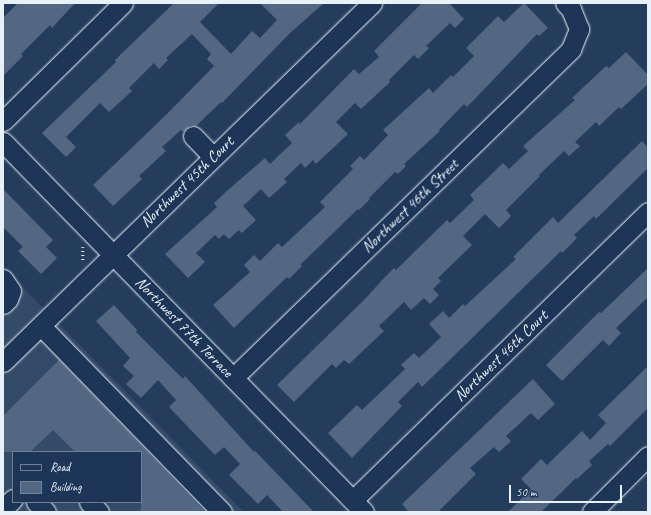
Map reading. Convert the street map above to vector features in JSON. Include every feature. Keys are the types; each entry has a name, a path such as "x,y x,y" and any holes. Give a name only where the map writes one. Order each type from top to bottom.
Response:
{"street":[{"path":"3,121 123,3"},
{"name":"Northwest 45th Court","path":"3,362 371,3"},
{"name":"Northwest 46th Street","path":"233,378 571,49 579,29 571,9 565,3"},
{"path":"193,136 213,157"},
{"name":"Northwest 77th Terrace","path":"3,142 359,506"},
{"name":"Northwest 46th Court","path":"359,506 648,212"},
{"path":"3,279 11,291 8,299 3,304"},
{"path":"40,326 222,512"},
{"path":"592,512 648,456"},
{"path":"3,509 12,500"},
{"path":"37,503 46,512"},
{"path":"90,503 99,512"}],"path":[{"path":"81,266 84,254 82,244"}],"shaded area":[{"path":"3,267 244,512 3,512"}],"building":[{"path":"18,3 75,3 52,28 50,25 21,54 23,56 3,76 3,18"},
{"path":"174,3 219,3 200,22 231,54 252,31 260,38 277,20 260,3 324,3 290,33 222,103 221,102 196,126 190,125 183,132 181,130 162,147 166,151 139,176 142,179 113,206 93,185 166,115 214,66 207,59 211,54 192,34 166,58 168,60 159,69 154,63 129,88 132,91 109,112 100,103 66,137 76,147 66,157 42,133 116,62 115,60"},
{"path":"422,3 449,3 464,19 455,28 450,23 426,46 429,48 418,59 414,55 389,80 390,82 361,109 355,103 336,122 348,134 316,164 313,160 305,168 301,163 284,179 287,182 269,198 261,189 243,206 256,220 242,233 239,230 229,239 224,234 219,239 215,235 196,253 205,262 188,278 165,254 217,207 214,203 228,190 265,158 270,164 292,143 285,135 299,122 300,124 354,69 359,74 379,57 374,51"},
{"path":"524,3 548,28 539,36 537,34 467,107 464,104 439,130 440,131 404,164 406,166 398,174 395,172 359,210 358,209 300,265 302,266 289,279 287,277 234,328 213,305 250,272 244,265 254,255 260,261 278,243 282,247 325,207 320,202 353,169 350,166 360,156 364,160 388,135 383,130 429,88 433,93 451,75 453,77 474,56 466,48 498,16 504,22"},
{"path":"626,52 648,75 648,84 621,109 619,107 599,126 596,122 575,142 580,146 569,156 564,151 539,175 540,176 506,210 511,216 499,228 485,214 463,236 472,245 438,278 441,281 433,289 439,295 430,304 424,298 411,310 404,302 379,326 384,331 349,364 344,360 336,368 332,364 294,402 277,385 366,298 394,268 396,270 447,220 450,223 474,200 470,195 503,163 509,169 528,151 523,146 575,100 572,98 606,66 609,68"},
{"path":"642,141 648,148 648,168 596,219 594,216 574,235 577,238 562,253 561,251 422,387 418,382 398,402 402,406 352,458 328,433 357,405 362,410 405,369 401,365 414,353 419,358 441,337 429,324 443,311 449,318 463,304 465,306 516,259 513,257 553,217 558,223"},
{"path":"3,189 53,240 46,247 57,258 41,274 18,251 23,247 3,227"},
{"path":"648,268 648,297 616,328 621,333 609,346 603,340 562,381 546,365 599,312 601,313"},
{"path":"114,305 137,330 136,332 183,379 185,376 254,452 255,451 314,512 283,512 267,495 258,504 229,475 240,464 224,447 215,455 169,407 176,400 158,380 141,398 126,384 134,376 123,366 130,358 96,321"},
{"path":"59,360 205,512 141,512 142,451 74,451 53,430 31,451 3,452 3,416"},
{"path":"648,366 648,408 610,446 608,444 589,461 592,465 577,479 576,478 541,512 508,512 531,489 521,479 541,459 547,465 582,431 590,440 606,423 598,415"},
{"path":"533,379 555,404 538,420 531,413 506,436 511,441 499,452 494,447 470,468 476,474 438,512 409,512 402,504"}]}
